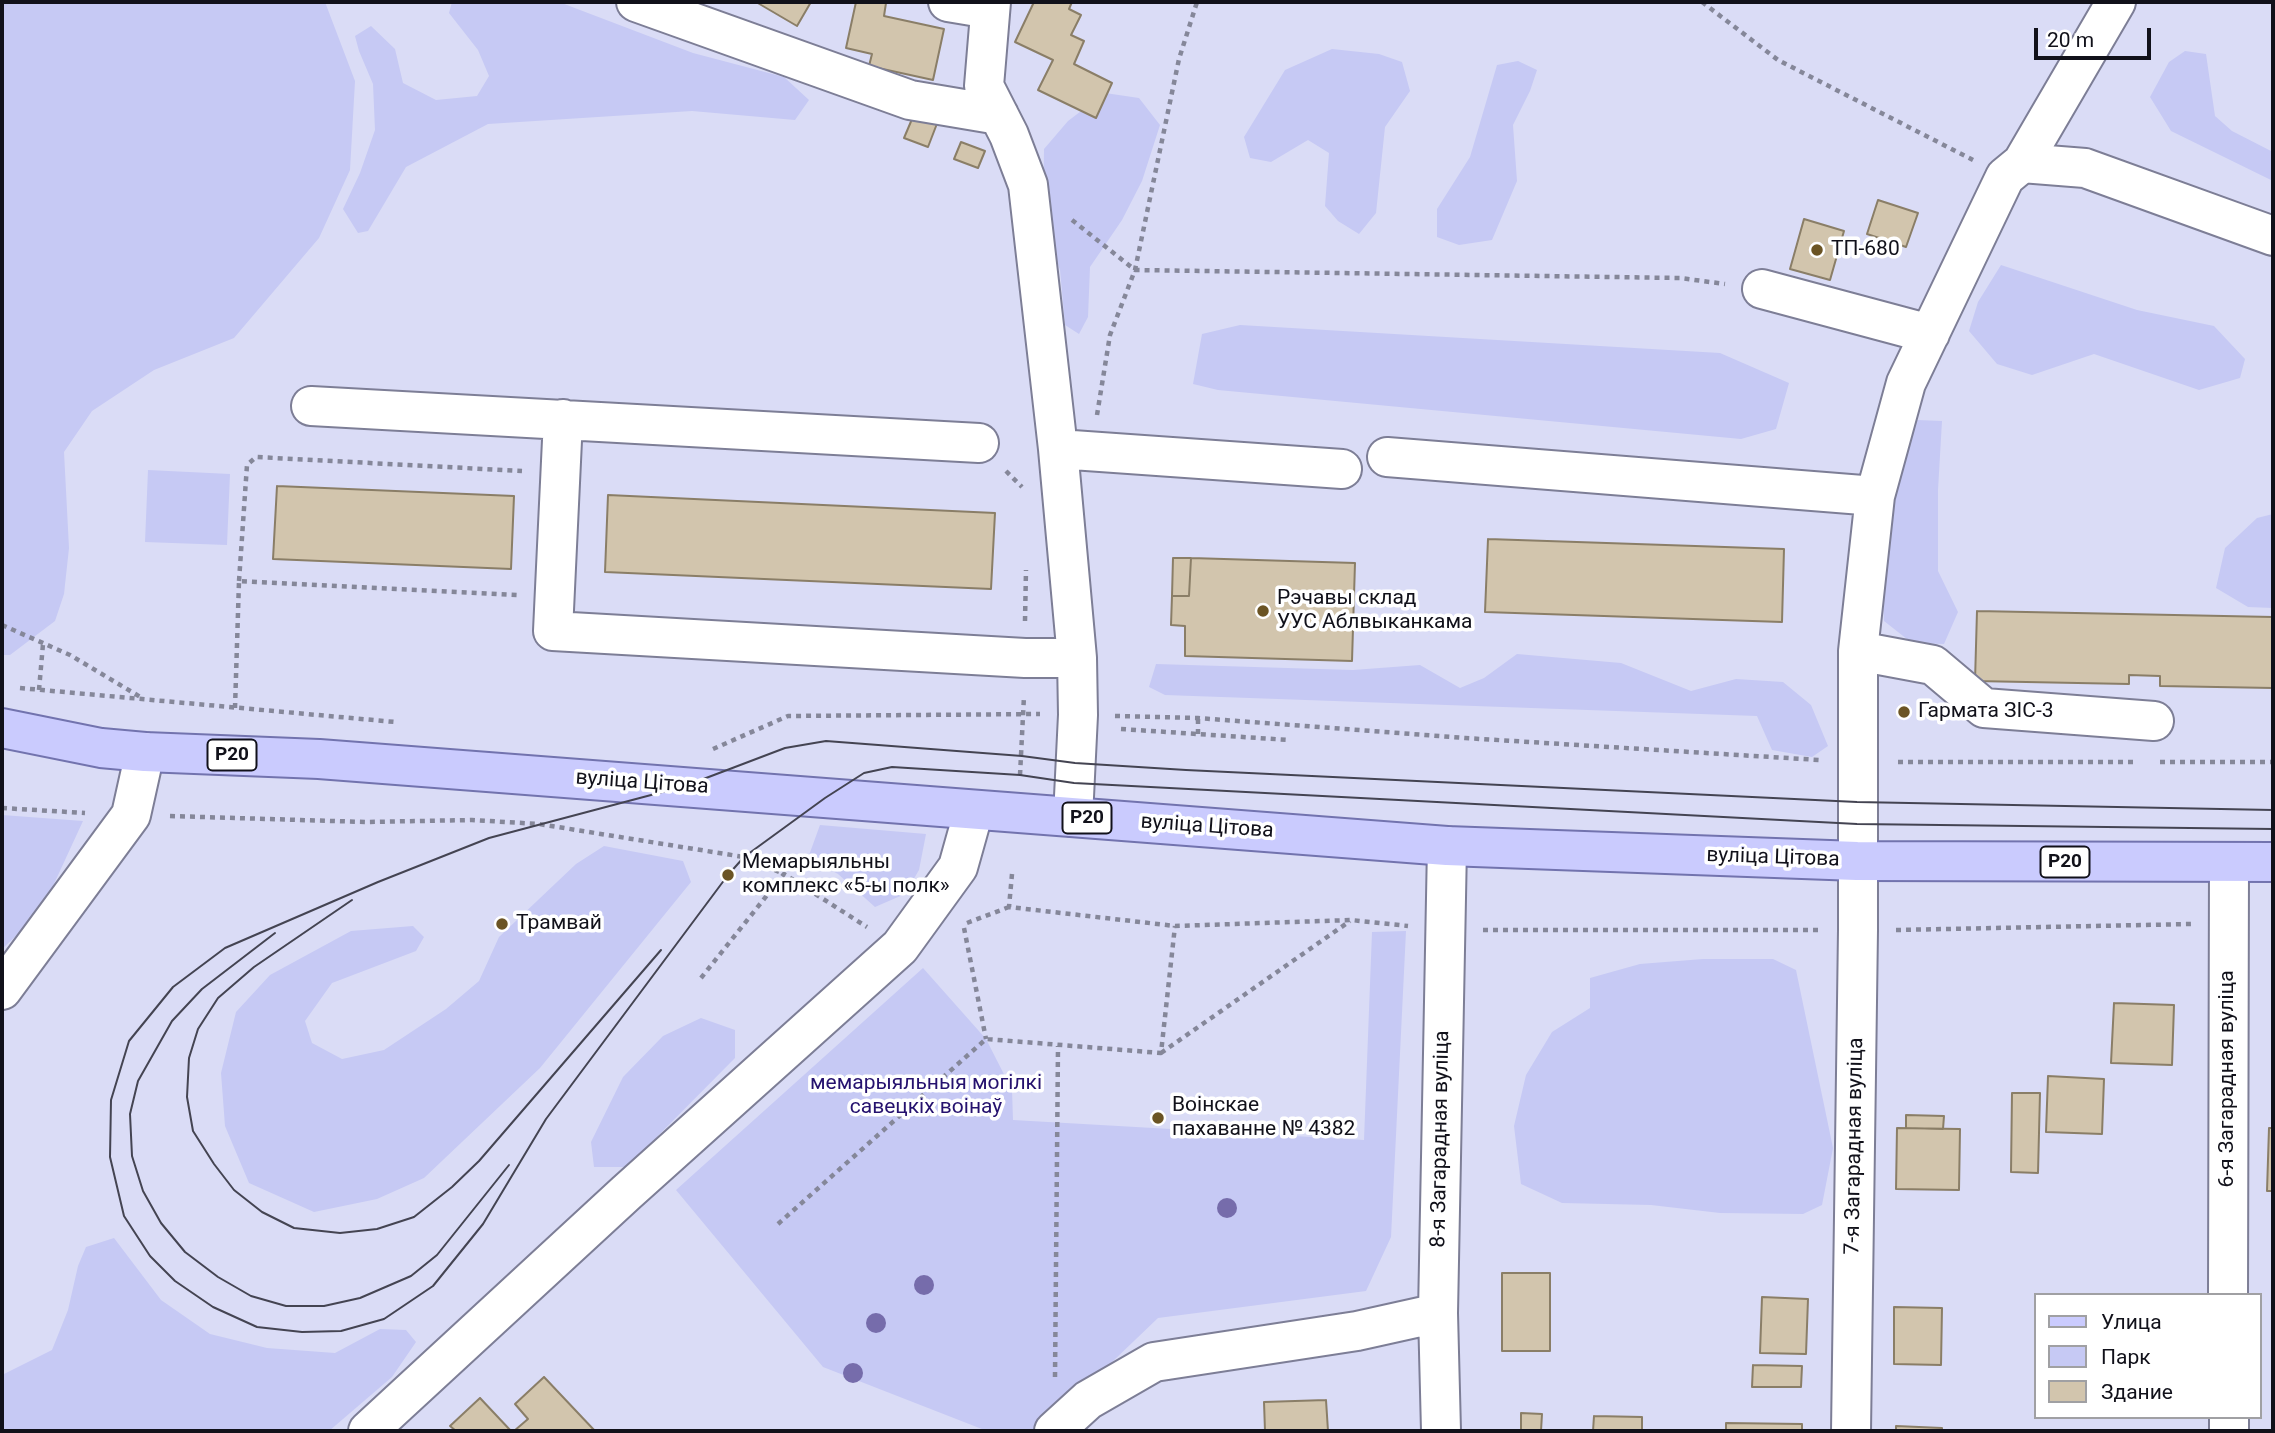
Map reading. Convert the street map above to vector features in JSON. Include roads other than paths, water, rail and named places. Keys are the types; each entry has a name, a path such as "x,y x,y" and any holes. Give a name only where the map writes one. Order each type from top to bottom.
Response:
{"main road":[{"name":"вуліца Цітова","path":"2,728 101,748 145,752 319,759 1447,846 1857,861 2273,862"},
{"name":"вуліца Цітова","path":"2,755 101,748"}],"street":[{"path":"948,2 991,5 984,86 1028,185 1058,449 1077,658 1078,715 1073,817"},
{"name":"7-я Загарадная вуліца","path":"1851,1431 1858,930 1858,651 1875,496 1906,383 2013,170 2116,2"},
{"path":"645,3 910,100 999,116"},
{"path":"2013,170 2085,168 2273,236"},
{"path":"1762,289 1930,334"},
{"path":"311,406 979,443"},
{"path":"564,419 553,631 1025,658 1077,658"},
{"path":"1058,449 1342,469"},
{"path":"1387,457 1875,496"},
{"path":"1858,651 1933,665 1984,708 2154,721"},
{"path":"2,990 131,815 145,752"},
{"path":"368,1431 626,1193 900,947 958,867 974,810"},
{"name":"8-я Загарадная вуліца","path":"1441,1431 1438,1313 1447,846"},
{"name":"6-я Загарадная вуліца","path":"2228,1293 2229,863"},
{"path":"1054,1431 1088,1400 1154,1362 1357,1331 1438,1313"}],"tram line":[{"path":"2273,810 1857,802 1186,770 826,741 785,748 685,786 489,838 225,948 173,987 129,1041 111,1100 110,1157 124,1216 150,1256 175,1281 213,1307 257,1327 302,1332 341,1331 384,1319 433,1286 483,1224 546,1119 744,857 864,773 892,767 1020,775 1074,783 1857,824 2273,829"},
{"path":"352,900 254,967 218,998 198,1029 189,1058 187,1097 193,1131 234,1190 262,1212 294,1228 340,1233 377,1229 414,1217 479,1161 661,950"},
{"path":"275,933 202,989 172,1021 138,1081 130,1114 132,1156 143,1191 161,1223 185,1252 218,1277 251,1296 286,1306 324,1306 360,1298 411,1276 437,1255 509,1165"}],"place":[{"name":"ТП-680","path":"1817,250"},
{"name":"Рэчавы склад УУС Аблвыканкама","path":"1263,611"},
{"name":"Гармата ЗІС-3","path":"1904,712"},
{"name":"Мемарыяльны комплекс «5-ы полк»","path":"728,875"},
{"name":"Трамвай","path":"502,924"},
{"name":"Воінскае пахаванне № 4382","path":"1158,1118"}],"park label":[{"name":"мемарыяльныя могілкі савецкіх воінаў","path":"926,1096"}]}
